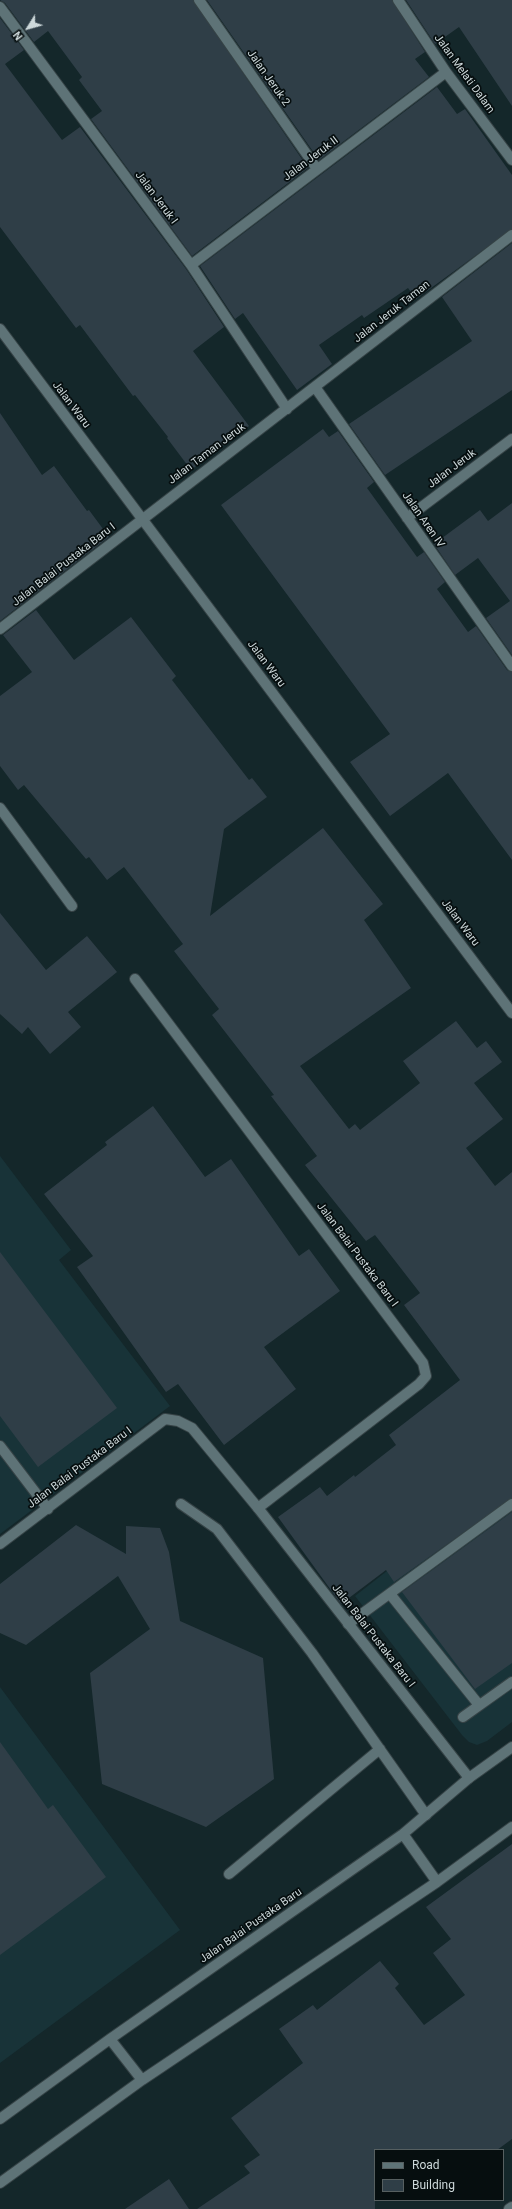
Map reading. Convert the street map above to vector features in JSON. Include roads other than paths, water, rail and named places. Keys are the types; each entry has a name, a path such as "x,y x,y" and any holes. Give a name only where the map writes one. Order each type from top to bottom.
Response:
{"street":[{"name":"Jalan Jeruk 2","path":"199,0 317,169"},
{"name":"Jalan Melati Dalam","path":"398,0 446,72 512,160"},
{"name":"Jalan Jeruk I","path":"0,7 191,265 287,409"},
{"name":"Jalan Jeruk II","path":"191,265 446,72"},
{"name":"Jalan Jeruk Taman","path":"287,409 512,236"},
{"name":"Jalan Waru","path":"0,329 512,1013"},
{"name":"Jalan Aren IV","path":"315,387 512,666"},
{"name":"Jalan Taman Jeruk","path":"142,519 287,409"},
{"name":"Jalan Jeruk","path":"407,518 512,439"},
{"name":"Jalan Balai Pustaka Baru I","path":"0,629 142,519"},
{"path":"0,808 72,906"},
{"name":"Jalan Balai Pustaka Baru I","path":"135,979 423,1363 426,1376 419,1384 258,1508"},
{"name":"Jalan Balai Pustaka Baru I","path":"0,1544 165,1419 178,1421 192,1428 258,1508 469,1778"},
{"path":"0,1446 48,1509"},
{"path":"181,1504 218,1529 312,1653 426,1815"},
{"path":"348,1624 512,1504"},
{"path":"390,1594 479,1705"},
{"path":"463,1717 512,1682"},
{"name":"Jalan Balai Pustaka Baru","path":"0,2119 110,2039 403,1834 469,1778 512,1747"},
{"path":"229,1874 380,1749"},
{"path":"0,2183 142,2080 437,1882 512,1827"},
{"path":"403,1834 437,1882"},
{"path":"110,2039 142,2080"}]}
